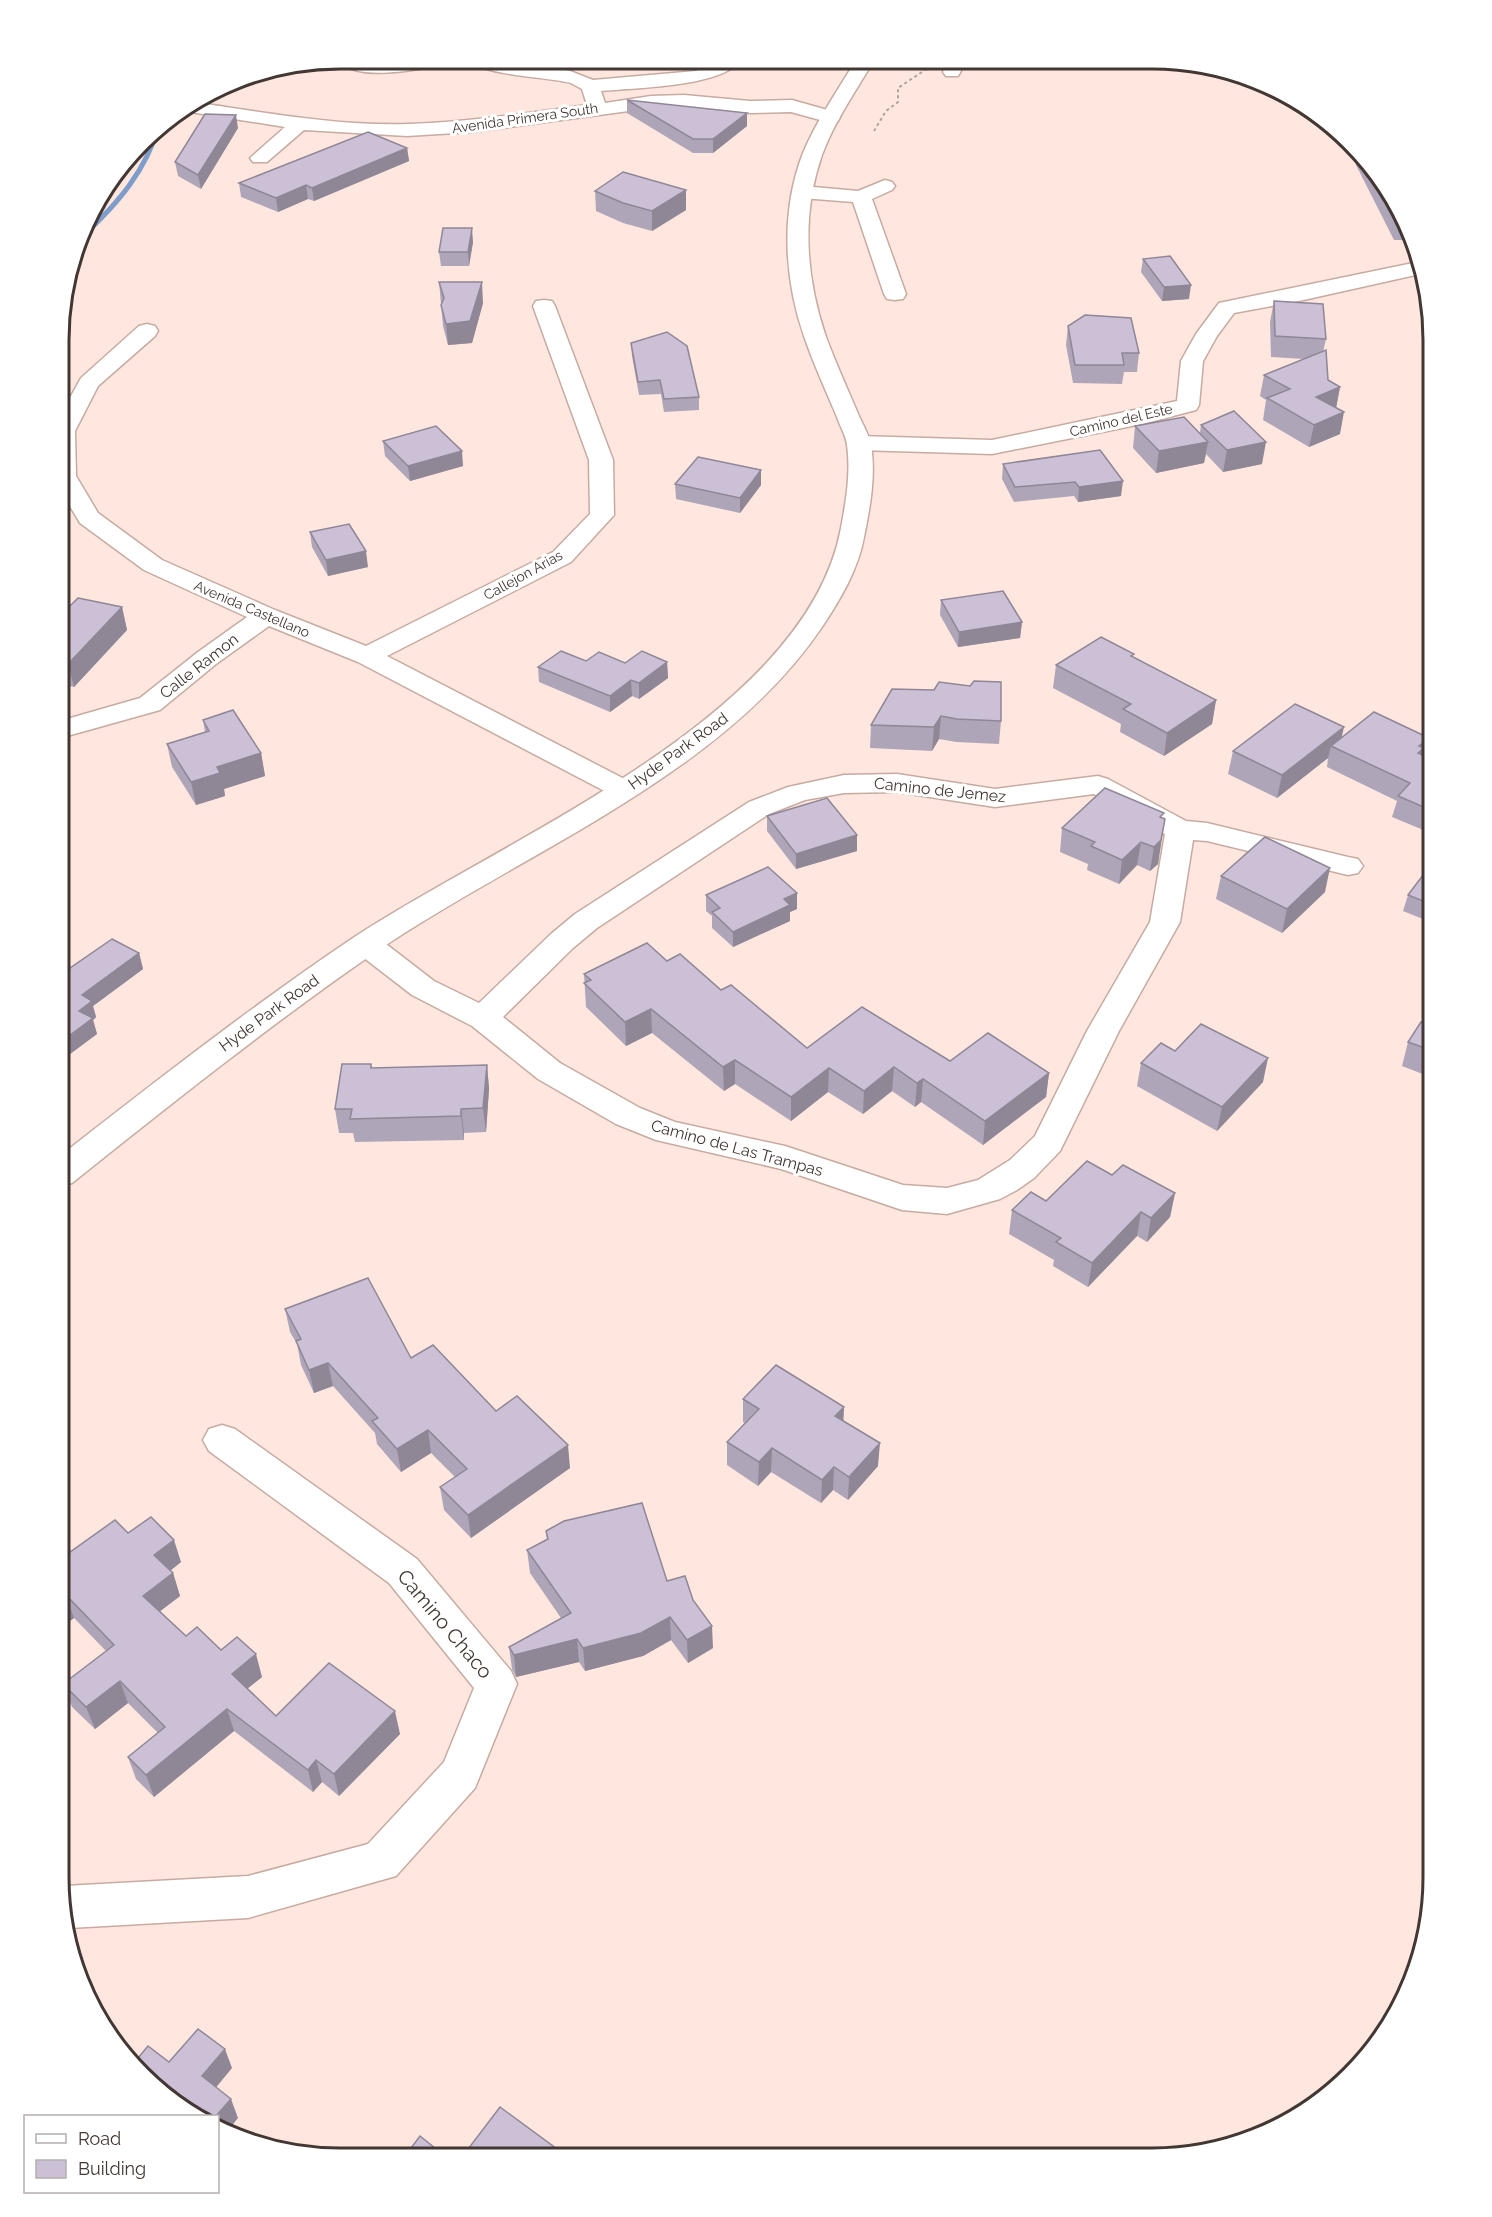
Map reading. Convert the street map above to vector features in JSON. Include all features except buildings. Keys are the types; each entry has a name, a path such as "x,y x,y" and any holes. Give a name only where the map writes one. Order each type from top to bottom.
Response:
{"street":[{"path":"519,69 570,78 590,86 699,76 716,69"},
{"name":"Hyde Park Road","path":"69,1167 204,1060 366,944 624,790 723,721 793,650 831,594 851,542 860,491 859,443 816,339 804,299 797,247 802,192 813,153 860,69"},
{"path":"590,86 593,100 599,108"},
{"name":"Avenida Primera South","path":"199,108 300,124 362,130 423,130 481,125 599,108 668,101 750,107 760,113 777,117 831,117"},
{"path":"260,158 300,124"},
{"path":"802,192 861,197 885,186"},
{"path":"861,197 895,294"},
{"name":"Camino del Este","path":"859,443 992,447 1142,417 1188,405 1192,361 1227,308 1299,295 1414,269"},
{"name":"Callejon Arias","path":"368,656 562,557 602,515 601,460 544,306"},
{"name":"Avenida Castellano","path":"69,420 89,383 147,331"},
{"name":"Avenida Castellano","path":"69,484 89,518 153,565 266,616 368,656 624,790"},
{"name":"Calle Ramon","path":"69,727 150,704 207,658 266,616"},
{"name":"Camino de Jemez","path":"483,1018 562,941 586,921 759,808 798,792 844,784 897,783 995,798 1098,785 1180,830 1208,832 1348,866"},
{"name":"Camino de Las Trampas","path":"366,944 423,988 483,1018 549,1071 609,1106 649,1125 685,1136 784,1158 902,1197 947,1201 988,1190 1022,1169 1048,1143 1103,1031 1165,922 1180,830"},
{"name":"Camino Chaco","path":"71,1906 248,1898 381,1861 460,1774 496,1684 403,1571 222,1440"}],"path":[{"path":"874,131 886,111 898,102 898,88 927,69"}],"waterway":[{"path":"95,224 139,172 152,144"}]}
